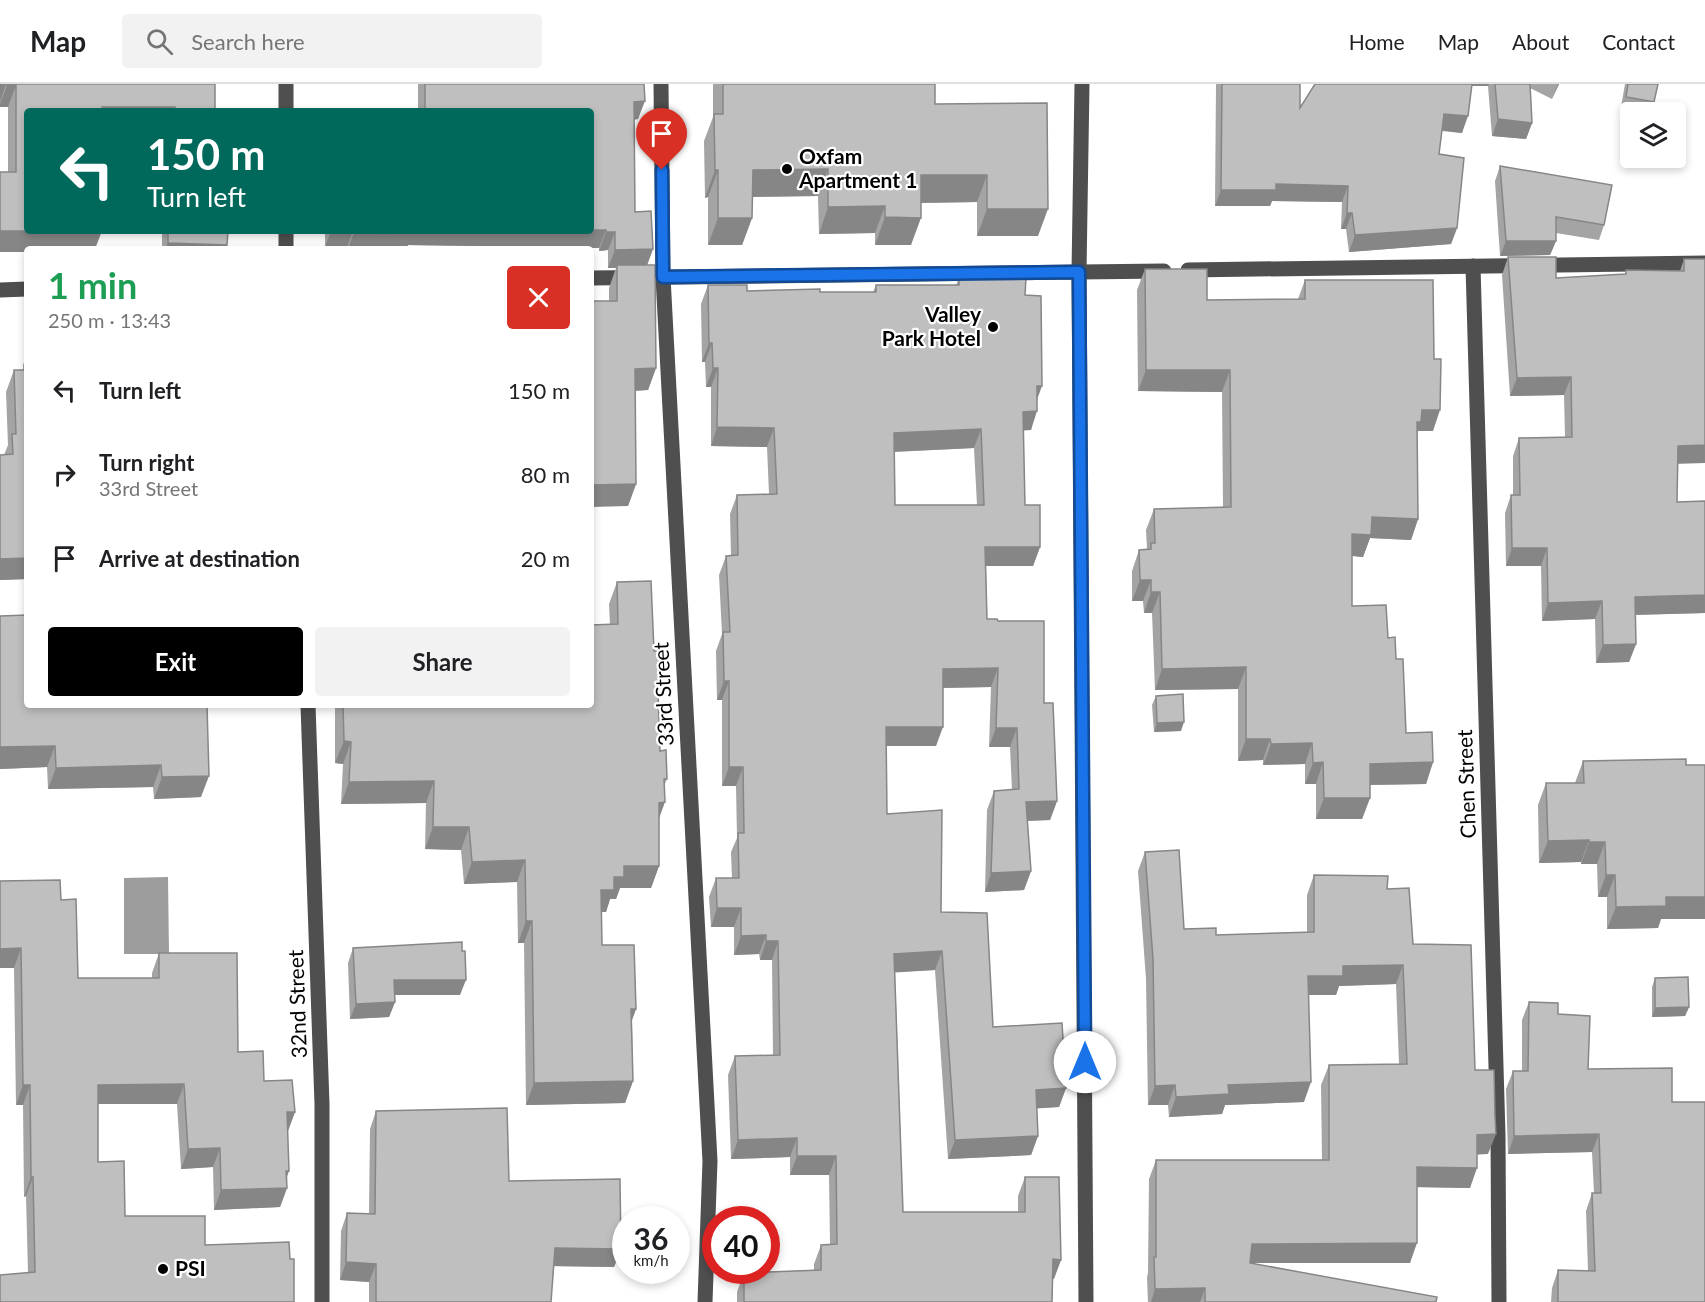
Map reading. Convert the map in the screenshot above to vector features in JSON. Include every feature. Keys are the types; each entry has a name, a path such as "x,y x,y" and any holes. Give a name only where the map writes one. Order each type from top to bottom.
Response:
{"street":[{"path":"286,84 286,108"},
{"name":"33rd Street","path":"661,84 663,277 710,1161 705,1302"},
{"path":"1082,84 1079,272 1086,1302"},
{"path":"594,278 1705,263"},
{"name":"Chen Street","path":"1473,266 1498,1136 1499,1302"},
{"path":"0,290 24,289"},
{"name":"32nd Street","path":"308,708 322,1104 322,1302"}],"shaded area":[{"path":"168,877 169,954 124,954 124,878"}],"building":[{"path":"215,84 215,108 24,108 24,231 0,231 0,172 16,172 16,85 7,85"},
{"path":"425,84 644,84 645,101 634,102 635,212 651,211 653,249 615,250 615,232 594,230 594,108 425,108"},
{"path":"723,84 935,84 935,104 1047,103 1048,209 987,209 987,175 921,175 921,218 885,217 885,206 828,207 828,169 753,170 752,218 718,218 718,170 715,170 714,114 723,114"},
{"path":"1222,84 1300,84 1300,108 1315,84 1472,84 1468,116 1444,114 1439,154 1464,158 1457,228 1355,235 1352,213 1347,213 1348,186 1276,184 1276,190 1221,190"},
{"path":"1495,84 1530,84 1532,123 1498,119"},
{"path":"1628,84 1658,84 1654,102 1626,97"},
{"path":"1500,166 1612,185 1604,225 1556,217 1556,241 1506,241"},
{"path":"168,234 228,234 227,245 168,243"},
{"path":"1508,257 1556,257 1556,278 1626,274 1626,270 1684,271 1684,259 1705,259 1705,445 1678,446 1677,502 1705,501 1705,595 1635,597 1636,644 1603,645 1602,601 1548,603 1547,548 1512,548 1511,495 1520,495 1519,438 1572,437 1571,377 1517,378"},
{"path":"617,265 655,265 656,368 635,369 636,484 594,485 594,301 617,301"},
{"path":"1145,269 1207,269 1207,300 1305,299 1305,280 1433,280 1434,359 1441,359 1440,410 1422,410 1421,422 1417,422 1418,519 1372,517 1371,535 1352,534 1352,606 1386,605 1388,638 1395,637 1396,659 1403,659 1406,733 1432,732 1433,762 1370,764 1370,798 1324,798 1323,762 1313,763 1312,743 1271,744 1270,739 1246,739 1246,667 1162,669 1160,592 1151,592 1151,580 1140,580 1139,550 1151,549 1151,543 1155,543 1154,509 1231,507 1230,370 1146,370"},
{"path":"959,278 1026,278 1025,295 1041,296 1042,386 1037,386 1037,411 1023,412 1025,505 1040,505 1040,547 985,547 987,619 1044,621 1044,703 1053,703 1057,801 1026,802 1031,871 991,873 994,791 1019,789 1017,728 996,728 998,668 943,669 943,727 886,727 887,814 942,810 941,912 987,913 993,1027 1062,1023 1066,1088 1036,1090 1038,1136 955,1140 942,951 894,954 903,1212 1025,1212 1025,1177 1059,1177 1061,1260 1053,1259 1052,1302 744,1302 744,1284 780,1284 780,1272 821,1270 821,1245 837,1244 836,1156 797,1156 797,1138 738,1140 735,1056 780,1055 778,941 766,941 766,935 741,936 741,908 717,908 716,878 739,878 738,833 744,833 743,767 729,767 729,681 724,681 723,632 730,632 726,556 738,555 737,495 777,494 774,428 717,427 718,368 713,368 712,343 709,343 708,285 747,285 747,291 820,289 820,292 876,292 876,285 959,285","holes":["981,429 984,505 895,505 894,433"]},
{"path":"14,370 24,370 24,558 0,559 0,455 13,454 12,434 16,434"},
{"path":"651,581 654,651 659,651 660,751 666,750 667,779 664,779 665,802 659,803 659,866 624,866 624,877 614,877 614,890 601,890 602,945 634,945 636,1009 631,1009 633,1081 534,1083 532,921 526,921 525,860 472,862 469,827 433,827 434,781 349,782 351,742 344,741 343,708 594,708 594,625 618,624 617,582"},
{"path":"24,615 24,708 207,708 209,776 162,777 161,765 56,768 55,746 0,747 0,616"},
{"path":"1183,694 1184,722 1157,723 1156,696"},
{"path":"1686,759 1686,765 1705,765 1705,897 1666,897 1666,906 1616,907 1615,875 1606,875 1605,842 1548,841 1546,783 1584,783 1583,761"},
{"path":"1179,850 1184,929 1216,928 1216,935 1314,932 1314,875 1388,876 1387,889 1409,888 1413,944 1471,945 1475,1070 1494,1070 1496,1134 1477,1135 1477,1168 1417,1167 1417,1243 1252,1244 1250,1263 1437,1297 1436,1302 1205,1302 1205,1288 1155,1289 1156,1160 1329,1160 1329,1065 1407,1064 1403,965 1343,966 1343,976 1308,976 1311,1082 1228,1085 1229,1094 1176,1097 1175,1085 1155,1086 1153,959 1145,852"},
{"path":"60,880 61,900 76,899 78,978 159,978 159,953 237,953 238,1052 263,1051 264,1081 292,1080 295,1112 287,1112 289,1171 286,1171 287,1188 221,1190 220,1148 188,1149 184,1084 98,1085 98,1162 124,1161 125,1216 205,1216 205,1245 289,1242 290,1259 294,1259 294,1302 0,1302 0,1275 35,1272 30,1085 23,1085 21,948 0,949 0,881"},
{"path":"462,942 462,951 465,951 466,980 394,980 395,1002 356,1004 353,948"},
{"path":"1688,977 1689,1007 1655,1008 1655,978"},
{"path":"1529,1002 1558,1003 1558,1014 1590,1016 1588,1069 1672,1068 1672,1102 1705,1102 1705,1302 1558,1302 1558,1270 1595,1271 1592,1193 1601,1193 1599,1134 1514,1136 1513,1071 1528,1071"},
{"path":"507,1108 509,1181 620,1179 620,1206 612,1206 612,1249 555,1248 551,1302 376,1302 376,1264 346,1262 347,1213 375,1214 376,1111"}],"place":[{"name":"Oxfam Apartment 1","path":"787,169"},
{"name":"Valley Park Hotel","path":"993,327"},
{"name":"PSI","path":"163,1269"}],"route":[{"path":"662,170 663,277 1079,272 1085,1062"}]}
